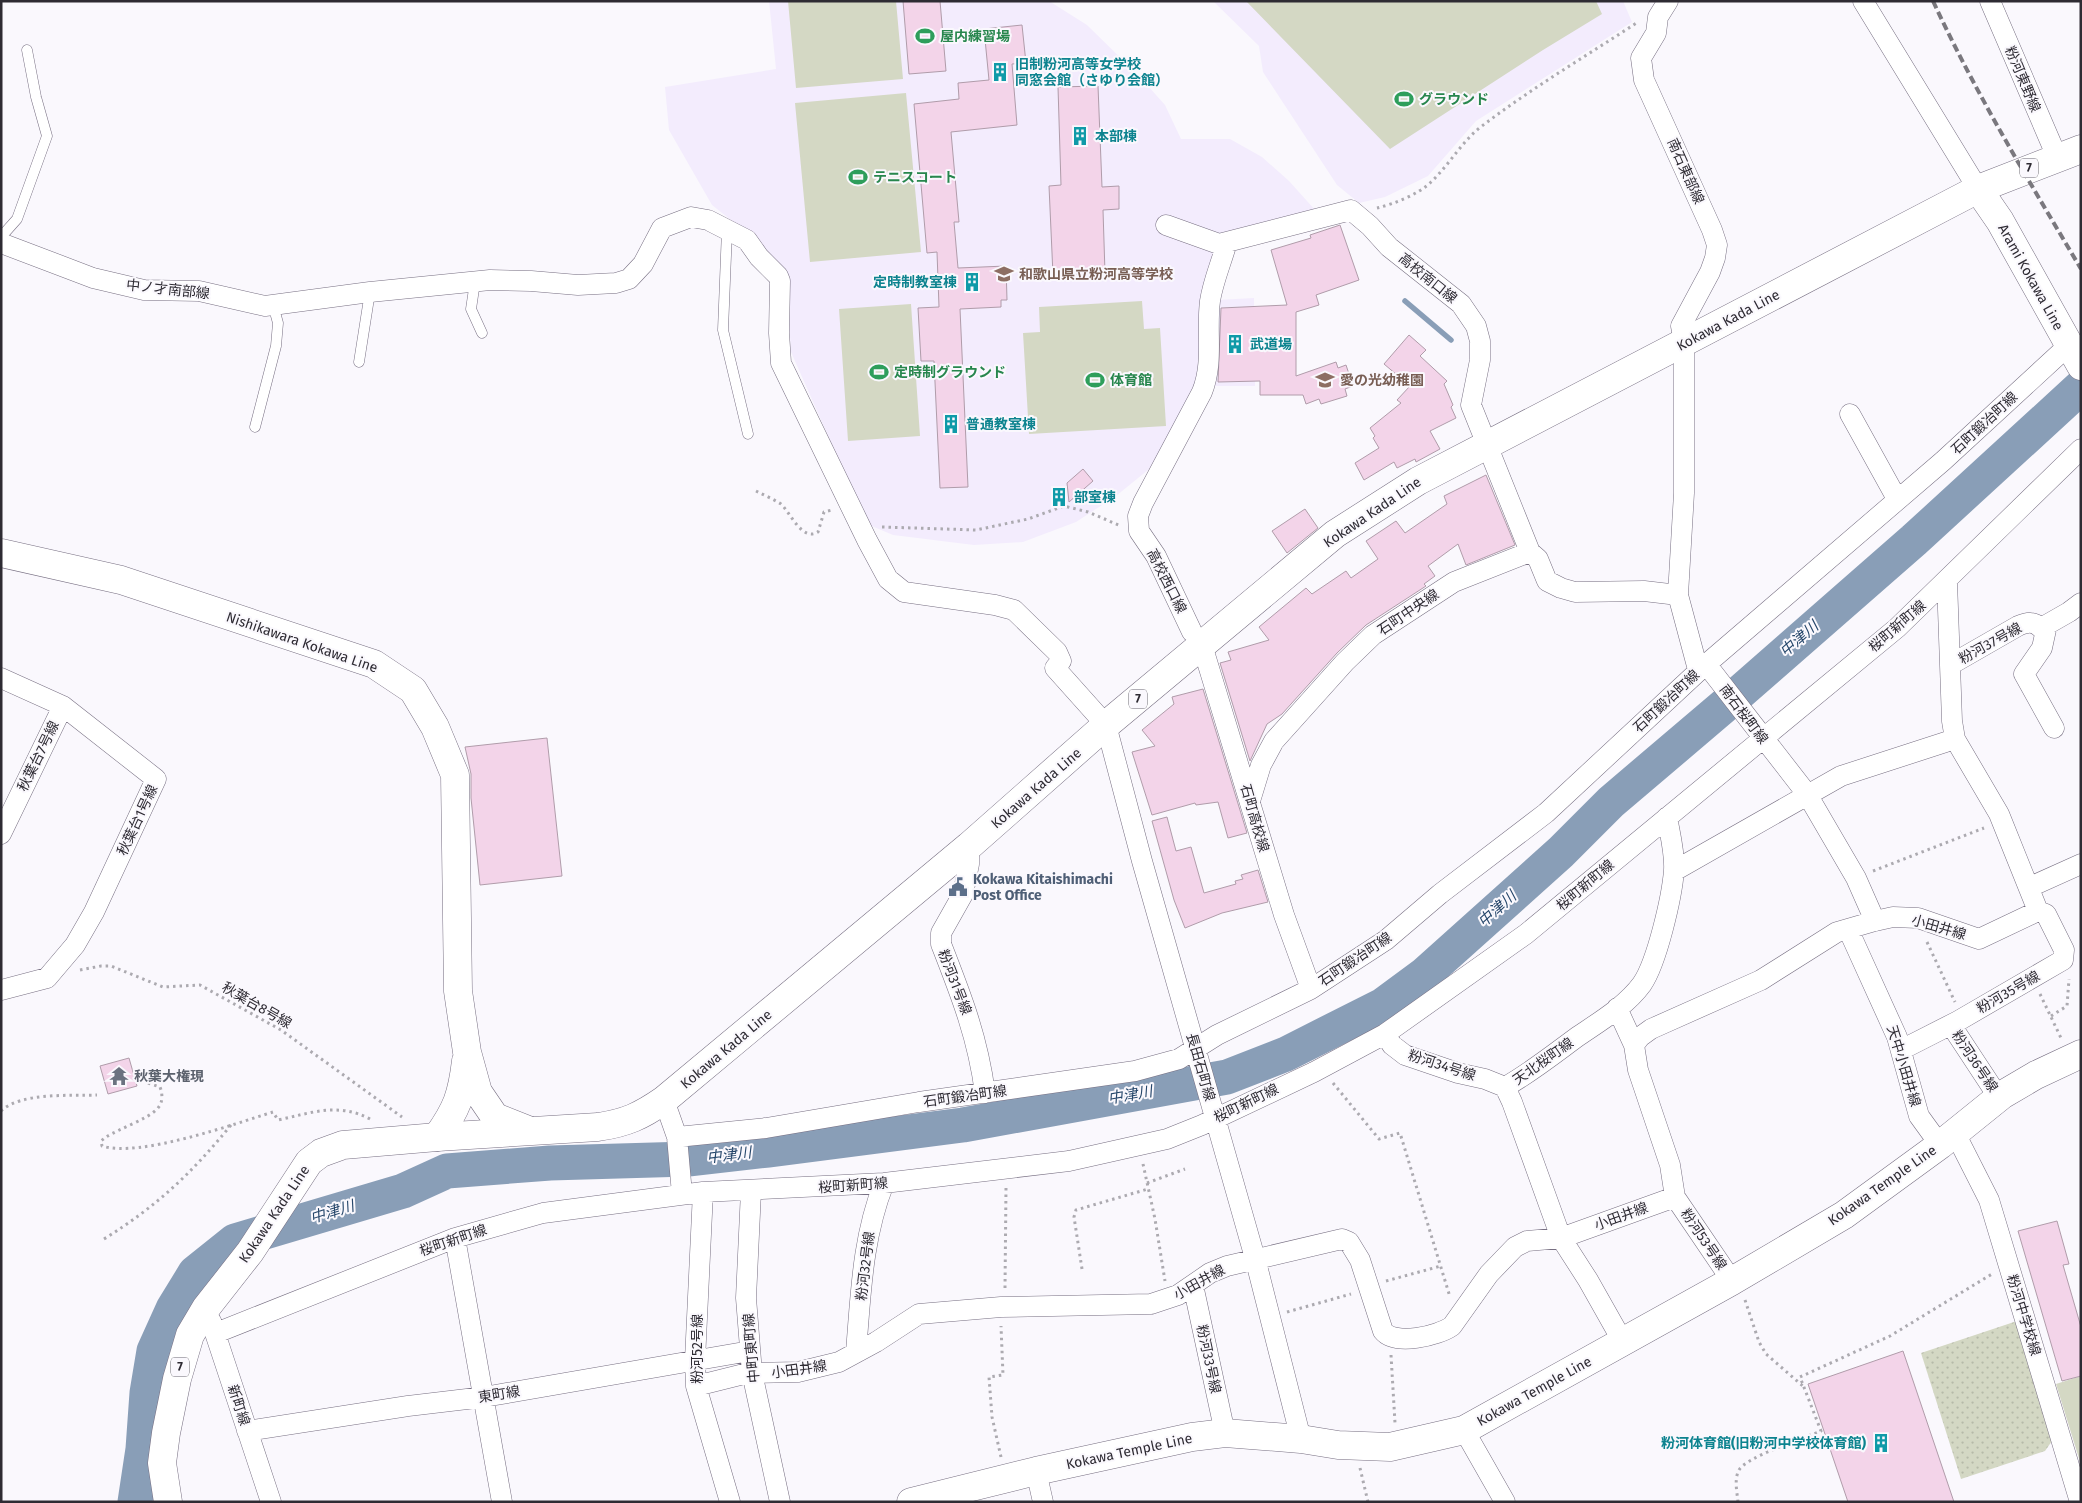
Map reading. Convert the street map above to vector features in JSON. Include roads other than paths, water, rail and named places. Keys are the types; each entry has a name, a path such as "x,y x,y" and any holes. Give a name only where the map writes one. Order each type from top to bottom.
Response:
{"main road":[{"name":"Kokawa Kada Line","path":"168,1502 162,1462 171,1402 190,1335 206,1308 250,1252 309,1162 321,1153 344,1146 434,1137 598,1127 620,1124 640,1116 664,1100 969,846 1106,725 1197,639 1335,534 1418,481 1978,189 2069,153"},
{"name":"Arami Kokawa Line","path":"1978,189 2000,221 2074,354"},
{"name":"Nishikawara Kokawa Line","path":"1,553 121,580 327,648 374,664 413,690 435,727 455,775 458,991 467,1052 478,1092 495,1117 528,1130"},
{"name":"Nishikawara Kokawa Line","path":"434,1137 453,1115 463,1089 467,1052"},
{"name":"Kokawa Temple Line","path":"911,1502 1036,1471 1192,1437 1225,1433 1300,1439 1338,1446 1396,1446 1464,1430 1734,1280 1844,1215 1999,1098 2036,1075 2076,1056"}],"street":[{"path":"1863,1 1978,189"},
{"name":"粉河東野線","path":"1990,1 2069,153"},
{"name":"南石東部線","path":"1657,8 1656,33 1641,58 1644,80 1717,245 1710,272 1681,326 1684,342"},
{"name":"高校南口線","path":"1227,242 1351,210 1389,246 1461,304 1476,326 1480,341 1480,360 1471,406 1486,445"},
{"name":"中ノ才南部線","path":"1,243 93,278 144,290 199,291 264,306 370,292 474,282 532,281 578,285 616,283 629,279 643,264 662,228 697,216 708,220 747,240 759,257 778,276 780,281 779,333 781,363 888,579 904,592 995,605 1014,610 1057,652 1061,661 1055,668 1106,725"},
{"path":"1166,225 1219,244 1227,242"},
{"name":"高校西口線","path":"1197,639 1156,556 1141,534 1138,516 1208,377 1210,362 1210,299 1227,242"},
{"name":"南石桜町線","path":"1684,342 1684,493 1678,595 1698,666 1707,668 1807,794 1856,878 1875,921"},
{"name":"石町鍛冶町線","path":"677,1137 766,1128 1135,1070 1197,1055 1217,1035 1311,988 1386,940 1440,894 1546,813 1897,499 2074,354"},
{"path":"1850,414 1897,499"},
{"path":"1486,445 1530,552 1538,559 1547,581 1575,592 1644,591 1678,595"},
{"name":"桜町新町線","path":"216,1333 455,1238 543,1213 681,1188 703,1192 751,1191 884,1183 1069,1161 1167,1139 1214,1110 1320,1068 1385,1034 1526,934 1667,817 1759,734 1897,628 2081,450"},
{"name":"石町中央線","path":"1250,801 1261,765 1274,741 1344,662 1374,635 1454,582 1530,552"},
{"path":"1947,581 1952,721 1955,739 2002,821 2038,910"},
{"path":"2054,728 2024,674 2042,648 2047,625 2081,603"},
{"name":"粉河37号線","path":"1950,665 2018,626 2028,622 2035,623 2041,628 2047,625"},
{"name":"石町高校線","path":"1197,639 1250,801 1284,915 1311,988"},
{"name":"秋葉台1号線","path":"1,678 63,706 156,779 94,912 75,945 48,978 1,990"},
{"name":"秋葉台7号線","path":"1,834 63,706"},
{"name":"長田石町線","path":"1106,725 1255,1258 1300,1439"},
{"path":"1674,871 1841,776 1955,739"},
{"name":"天北桜町線","path":"1623,1342 1588,1280 1561,1238 1505,1087 1635,994 1648,972 1663,926 1674,871 1672,842 1667,817"},
{"name":"粉河31号線","path":"969,846 969,864 963,894 941,933 941,944 972,1027 981,1060 985,1093"},
{"path":"2030,887 2081,864"},
{"name":"小田井線","path":"1634,1045 1640,1037 1651,1029 1761,980 1837,932 1893,917 1918,918 1979,939 2038,910"},
{"name":"粉河35号線","path":"1901,1050 1956,1022 2062,960 2064,950 2046,914 2038,910"},
{"name":"天中小田井線","path":"1848,929 1897,1037 1919,1116 1947,1139"},
{"path":"1617,1008 1634,1045 1638,1070 1670,1165 1675,1197"},
{"name":"粉河36号線","path":"1956,1022 1999,1098"},
{"name":"粉河34号線","path":"1385,1034 1392,1045 1404,1054 1458,1073 1485,1078 1505,1087"},
{"path":"664,1100 677,1137 681,1188"},
{"name":"粉河中学校線","path":"1947,1139 1989,1200 2080,1502"},
{"name":"粉河32号線","path":"856,1352 867,1236 873,1210 884,1183"},
{"name":"中町東町線","path":"751,1191 746,1298 750,1373 780,1502"},
{"name":"粉河52号線","path":"703,1192 694,1360 696,1386 730,1502"},
{"name":"小田井線","path":"696,1386 750,1373 798,1372 839,1362 919,1314 1002,1307 1151,1304 1168,1299 1193,1285 1210,1272 1255,1258 1342,1239 1349,1242 1355,1249 1383,1330 1390,1337 1426,1337 1444,1332 1452,1326 1489,1274 1515,1247 1527,1241 1561,1238 1675,1197"},
{"name":"粉河53号線","path":"1675,1197 1734,1280"},
{"path":"455,1238 502,1502"},
{"name":"粉河33号線","path":"1193,1285 1225,1433"},
{"name":"新町線","path":"206,1308 216,1333 271,1502"},
{"name":"東町線","path":"247,1431 408,1406 484,1397 750,1351"},
{"path":"1464,1430 1505,1502"},
{"path":"1036,1471 1043,1502"}],"lane":[{"path":"1,237 17,219 47,136 36,97 27,50"},
{"path":"727,230 723,330 748,434"},
{"path":"474,282 471,310 482,333"},
{"path":"359,362 370,292"},
{"path":"255,427 276,346 278,323 273,305"}],"waterway":[{"path":"1405,301 1451,340"},
{"name":"中津川","path":"135,1502 143,1449 147,1393 154,1351 173,1309 195,1273 235,1241 403,1191 447,1171 550,1163 688,1159 768,1150 963,1125 1227,1077 1286,1054 1383,1005 1425,974 1561,852 1611,802 1914,540 2081,387"}],"railway":[{"path":"1933,1 1985,103 2081,269"}],"place":[{"name":"屋内練習場","path":"925,36"},
{"name":"旧制粉河高等女学校 同窓会館（さゆり会館）","path":"1000,72"},
{"name":"グラウンド","path":"1404,99"},
{"name":"本部棟","path":"1080,136"},
{"name":"テニスコート","path":"858,177"},
{"name":"和歌山県立粉河高等学校","path":"1004,274"},
{"name":"定時制教室棟","path":"972,282"},
{"name":"武道場","path":"1235,344"},
{"name":"定時制グラウンド","path":"879,372"},
{"name":"体育館","path":"1095,380"},
{"name":"愛の光幼稚園","path":"1325,380"},
{"name":"普通教室棟","path":"951,424"},
{"name":"部室棟","path":"1059,497"},
{"name":"Kokawa Kitaishimachi Post Office","path":"958,887"},
{"name":"秋葉大権現","path":"119,1076"},
{"name":"粉河体育館(旧粉河中学校体育館)","path":"1881,1443"}]}
